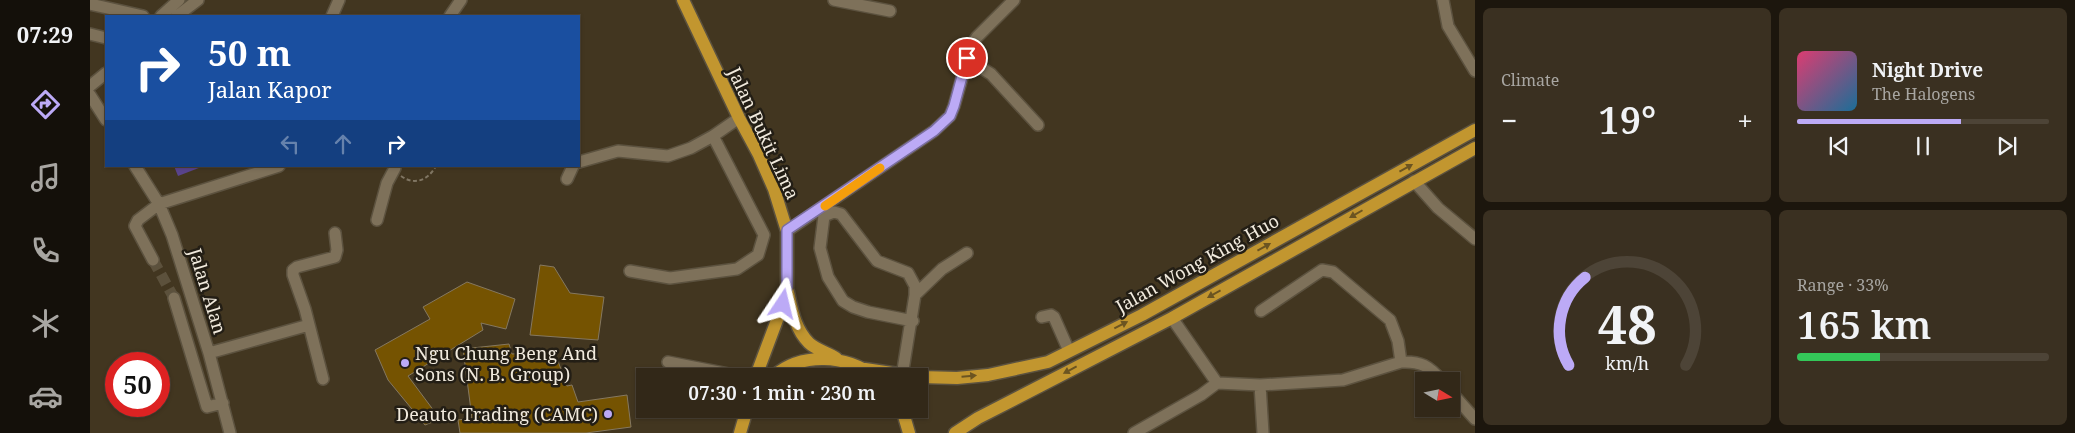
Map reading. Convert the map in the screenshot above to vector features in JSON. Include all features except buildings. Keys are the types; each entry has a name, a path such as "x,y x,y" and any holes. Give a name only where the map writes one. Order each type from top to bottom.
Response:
{"main road":[{"name":"Jalan Bukit Lima","path":"683,0 774,189 787,230 787,287"},
{"name":"Jalan Wong King Huo","path":"928,377 957,378 1048,362 1142,315 1475,130"},
{"name":"Jalan Wong King Huo","path":"955,433 978,418 1172,318 1475,148"},
{"path":"787,287 793,316 800,331 810,344 842,361 863,368"},
{"path":"759,368 774,323 783,304 787,287"},
{"path":"789,368 798,363 820,359 842,361"},
{"path":"729,433 740,418"},
{"path":"740,433 744,418"},
{"path":"905,418 909,433"}],"street":[{"path":"162,15 179,0"},
{"path":"178,15 196,0"},
{"path":"332,15 339,0"},
{"path":"451,15 461,0"},
{"path":"834,0 890,11"},
{"path":"787,230 822,212 934,131 950,116 971,46 977,37 1014,0"},
{"path":"1443,0 1448,26 1475,71"},
{"path":"90,4 139,15"},
{"path":"90,34 105,38"},
{"path":"967,58 991,74 1038,125"},
{"path":"90,86 105,74"},
{"path":"90,96 105,118"},
{"path":"580,162 618,151 668,156 691,148 739,118"},
{"path":"630,271 670,278 727,271 736,269 758,255 764,235 713,136"},
{"name":"Jalan Alan","path":"136,167 159,204 172,235 209,353 230,433"},
{"path":"153,260 136,230 135,222 159,204 275,167"},
{"path":"567,179 573,167"},
{"path":"377,220 387,183 395,168"},
{"path":"1414,181 1438,208 1475,239"},
{"path":"822,212 841,214 877,261 908,273 915,286 916,295 913,321 904,368"},
{"path":"822,212 820,248 828,276 844,301 853,307 868,312 913,321"},
{"path":"323,379 309,325 292,275 293,270 297,267 336,257 335,233"},
{"path":"916,295 942,270 967,253"},
{"path":"1261,311 1322,270 1333,272 1390,320 1398,341 1401,362"},
{"path":"174,298 207,407 223,403"},
{"path":"1042,317 1051,315 1054,317 1069,351"},
{"path":"1172,318 1217,383"},
{"path":"209,353 309,325"},
{"path":"668,362 698,368"},
{"path":"1134,433 1201,395 1217,383 1260,385 1343,380 1401,362 1422,363 1432,372"},
{"path":"1260,385 1263,433"},
{"path":"1460,402 1475,420"},
{"path":"1153,433 1155,420"}],"path":[{"path":"395,168 402,178 409,181 421,181 435,167"}],"shaded area":[{"path":"174,167 201,167 178,176"}],"tunnel":[{"path":"153,260 174,298"}],"slow traffic":[{"path":"825,206 880,168"}],"place":[{"name":"Ngu Chung Beng And Sons (N. B. Group)","path":"405,363"},
{"name":"Deauto Trading (CAMC)","path":"608,414"}],"route":[{"path":"783,304 787,287 787,230 934,131 950,116 967,58"}]}
